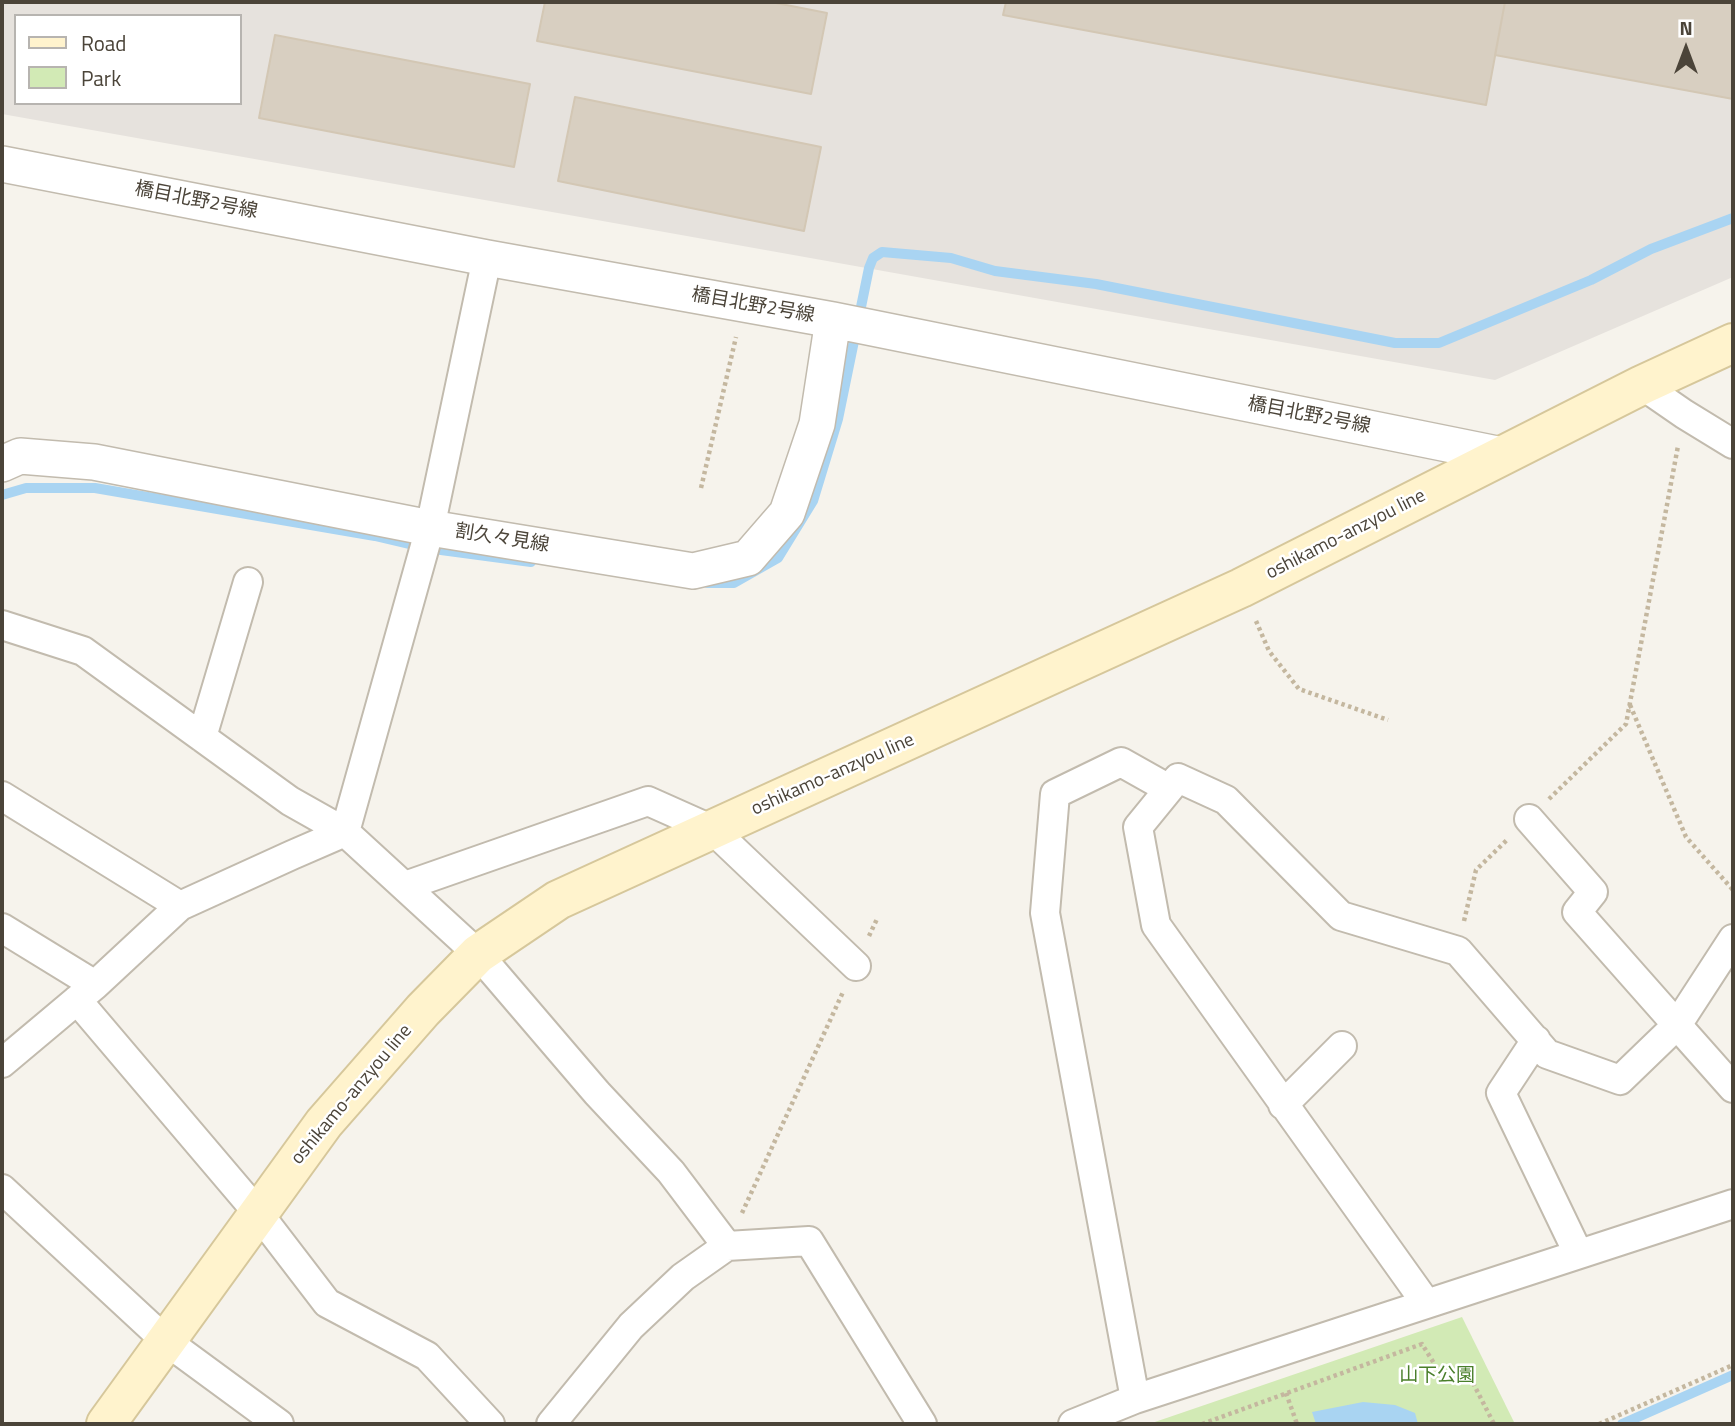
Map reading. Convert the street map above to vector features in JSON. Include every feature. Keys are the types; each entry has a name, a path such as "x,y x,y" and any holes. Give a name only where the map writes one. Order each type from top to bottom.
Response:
{"main road":[{"name":"oshikamo-anzyou line","path":"106,1424 324,1123 423,1010 478,954 558,900 1241,589 1642,385 1733,343"}],"street":[{"name":"橋目北野2号線","path":"2,164 487,258 833,320 1502,455"},
{"path":"345,832 430,527 487,258"},
{"name":"割久々見線","path":"2,464 20,456 94,462 430,527 693,571 748,558 787,513 817,424 833,320"},
{"path":"1642,385 1733,444"},
{"path":"202,737 248,582"},
{"path":"2,625 83,651 290,801 345,832 478,954 597,1093 671,1172 727,1246"},
{"path":"1135,1398 1045,914 1055,794 1121,762 1169,789"},
{"path":"1426,1303 1156,925 1138,827 1178,778 1226,800 1341,916 1458,951 1547,1054 1620,1080 1677,1025 1733,939"},
{"path":"2,796 180,906"},
{"path":"405,886 648,801 713,830 856,965"},
{"path":"1529,819 1593,892 1577,912 1733,1088"},
{"path":"2,1063 180,906 345,832"},
{"path":"2,928 85,992 327,1303 427,1356 490,1424"},
{"path":"1535,1040 1501,1093 1578,1253"},
{"path":"1283,1105 1342,1045"},
{"path":"2,1189 166,1341 279,1424"},
{"path":"1073,1424 1135,1398 1733,1204"},
{"path":"551,1424 631,1326 683,1277 727,1246 808,1241 922,1424"}],"path":[{"path":"701,488 739,326"},
{"path":"1458,951 1476,870 1626,724 1684,414"},
{"path":"1241,589 1269,651 1299,689 1388,720"},
{"path":"1629,704 1686,837 1733,890"},
{"path":"727,1246 877,919"},
{"path":"1202,1424 1422,1344 1445,1381 1471,1379 1494,1424"},
{"path":"1599,1424 1733,1365"},
{"path":"1286,1394 1297,1424"}],"shaded area":[{"path":"2,2 1733,2 1733,277 1495,380 2,114"}],"green space":[{"name":"山下公園","path":"1462,1317 1515,1424 1149,1424"}],"water":[{"path":"1363,1402 1395,1405 1415,1413 1418,1424 1316,1424 1312,1412"}],"building":[{"path":"545,2 771,2 827,13 811,94 537,41"},
{"path":"1006,2 1505,2 1486,105 1003,15"},
{"path":"1505,2 1733,2 1733,99 1495,55"},
{"path":"275,35 530,84 514,167 259,118"},
{"path":"575,97 821,147 804,231 558,181"}],"waterway":[{"path":"707,583 734,583 778,558 813,501 838,419 869,268 873,258 882,252 951,258 995,271 1096,284 1395,343 1439,343 1591,280 1651,249 1733,218"},
{"path":"2,495 26,488 95,488 375,536 426,548 531,562"},
{"path":"1622,1424 1733,1375"}]}
